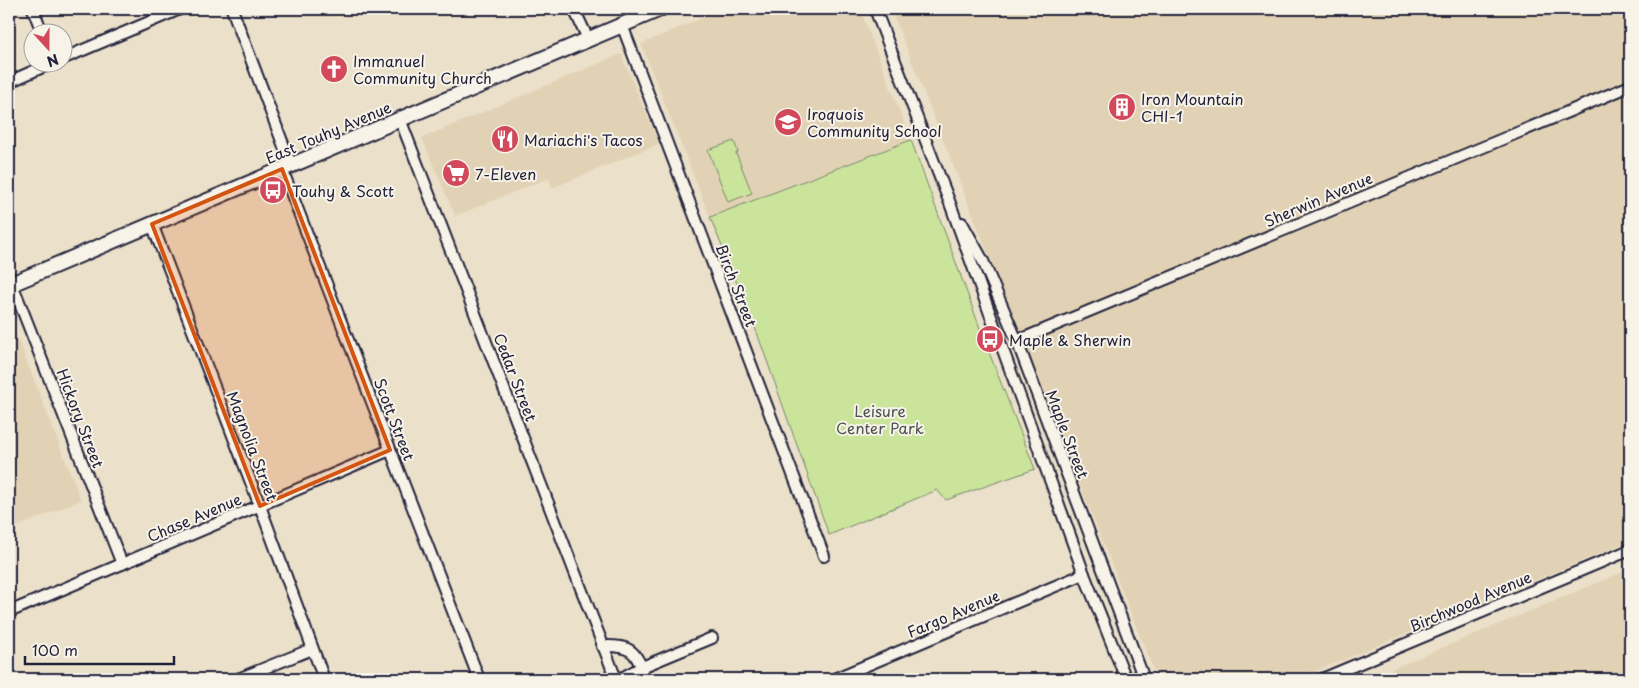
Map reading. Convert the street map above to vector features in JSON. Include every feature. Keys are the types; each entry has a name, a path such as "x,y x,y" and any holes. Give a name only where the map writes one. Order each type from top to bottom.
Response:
{"main road":[{"name":"East Touhy Avenue","path":"10,281 152,224 660,9"}],"street":[{"path":"32,9 38,22"},
{"path":"72,55 180,9"},
{"name":"Scott Street","path":"232,9 287,167 390,450 479,679"},
{"path":"574,9 588,39"},
{"name":"Maple Street","path":"875,9 951,206 1084,574 1126,679"},
{"name":"Birch Street","path":"622,25 824,556"},
{"path":"9,82 32,72"},
{"name":"Sherwin Avenue","path":"1017,341 1630,86"},
{"name":"Cedar Street","path":"400,119 616,679"},
{"name":"Maple Street","path":"951,206 965,227 983,261 1017,341 1144,679"},
{"name":"Magnolia Street","path":"152,224 324,679"},
{"name":"Hickory Street","path":"10,281 122,564"},
{"name":"Chase Avenue","path":"9,612 390,450"},
{"name":"Birchwood Avenue","path":"1322,679 1630,550"},
{"name":"Fargo Avenue","path":"834,679 1084,574"},
{"path":"620,679 642,667 712,638"},
{"path":"602,646 620,645 632,651 642,667 646,679"},
{"path":"238,679 312,649"}],"highlighted area":[{"path":"282,169 390,450 260,506 152,224"}],"shaded area":[{"name":"Iroquois Community School","path":"723,9 860,9 911,140 710,217 641,44"},
{"path":"891,9 1630,9 1630,541 1297,679 1157,679"},
{"path":"621,54 659,144 552,188 549,178 455,216 422,138"},
{"path":"9,316 81,500 9,530"},
{"path":"1630,569 1630,679 1368,679"}],"green space":[{"name":"Leisure Center Park","path":"911,140 988,350 1035,469 946,500 937,490 829,535 756,330 710,217"},
{"path":"734,141 738,152 736,153 752,193 728,202 708,150"}],"place":[{"name":"Immanuel Community Church","path":"334,69"},
{"name":"Iron Mountain CHI-1","path":"1122,107"},
{"name":"Iroquois Community School","path":"788,122"},
{"name":"Mariachi's Tacos","path":"505,139"},
{"name":"7-Eleven","path":"456,173"},
{"name":"Touhy & Scott","path":"273,190"},
{"name":"Maple & Sherwin","path":"990,339"}]}
